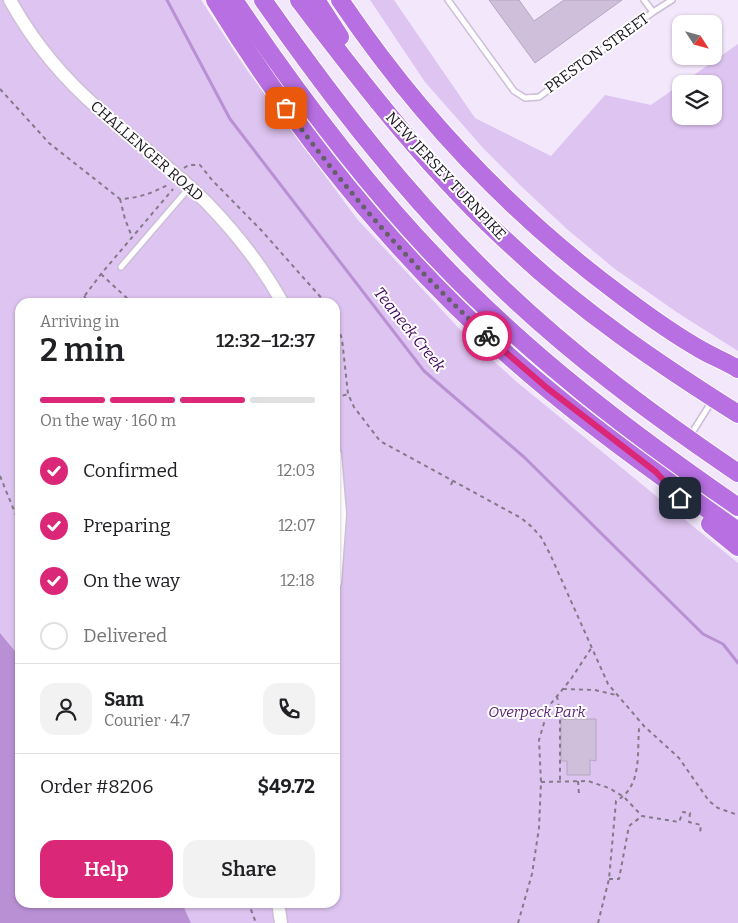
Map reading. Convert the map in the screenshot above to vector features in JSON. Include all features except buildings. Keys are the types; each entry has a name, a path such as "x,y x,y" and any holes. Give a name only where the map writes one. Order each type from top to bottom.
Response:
{"highway":[{"path":"215,0 265,78 308,138 361,204 456,306 510,357 586,420 738,531"},
{"path":"234,0 282,70 345,154 392,210 457,280 517,337 567,380 646,441 738,507"},
{"path":"264,0 319,77 365,136 413,194 499,285 554,336 633,399 738,473"},
{"name":"NEW JERSEY TURNPIKE","path":"300,0 366,86 447,181 514,248 590,313 651,357 738,414"},
{"path":"316,0 338,32 366,86"},
{"path":"340,0 376,51 451,142 549,238 601,281 641,310 698,348 738,369"},
{"path":"698,348 738,380"},
{"path":"656,472 692,510 738,547"}],"street":[{"name":"CHALLENGER ROAD","path":"10,0 39,44 62,72 100,111 211,208 250,253 279,298"},
{"path":"279,908 281,923"}],"lane":[{"name":"PRESTON STREET","path":"448,0 514,90 525,98 538,97 672,0"},
{"path":"644,0 653,12"},
{"path":"121,267 189,188"},
{"path":"688,439 713,398"}],"path":[{"path":"0,89 49,143 120,199 132,237"},
{"path":"176,176 189,165 200,165 321,298"},
{"path":"84,296 174,188 169,183 153,193 120,199"},
{"path":"101,274 128,298"},
{"path":"340,333 348,394 354,407 380,441 461,484 532,527 541,537 550,554 608,684 644,726 679,758 709,801 718,808 738,815"},
{"path":"340,396 348,394"},
{"path":"0,476 15,513"},
{"path":"451,485 453,480"},
{"path":"458,489 461,484"},
{"path":"518,923 532,874 537,847 541,782 539,740 549,706 592,647"},
{"path":"563,689 595,690 616,695"},
{"path":"557,696 560,712 560,782"},
{"path":"598,923 608,879 616,801 624,797 631,790 636,776 639,729 644,726"},
{"path":"578,781 579,795"},
{"path":"541,782 588,781 602,785 624,797 642,816 679,822 683,812 690,813 688,822 701,825 700,833"},
{"path":"608,879 619,879 629,826 642,816"},
{"path":"250,908 256,923"}],"green space":[{"name":"Overpeck Park","path":"0,0 201,0 244,66 357,219 467,337 518,383 738,563 738,923 191,923 184,908 340,908 340,298 15,298 15,651 0,633"},
{"path":"370,0 394,0 475,118 551,156 605,95 651,105 672,90 672,125 722,125 722,75 694,75 708,65 722,65 722,55 738,44 738,351 678,313 615,269 568,230 484,149 425,82"}],"shaded area":[{"path":"0,633 15,651 15,908 184,908 191,923 0,923"}],"waterway":[{"name":"Teaneck Creek","path":"167,0 230,119 424,371 524,457 703,634 723,644 738,663"}],"way so far":[{"path":"286,108 339,178 371,215 404,252 487,336"}],"route":[{"path":"487,336 547,388 656,472 680,498"}]}
